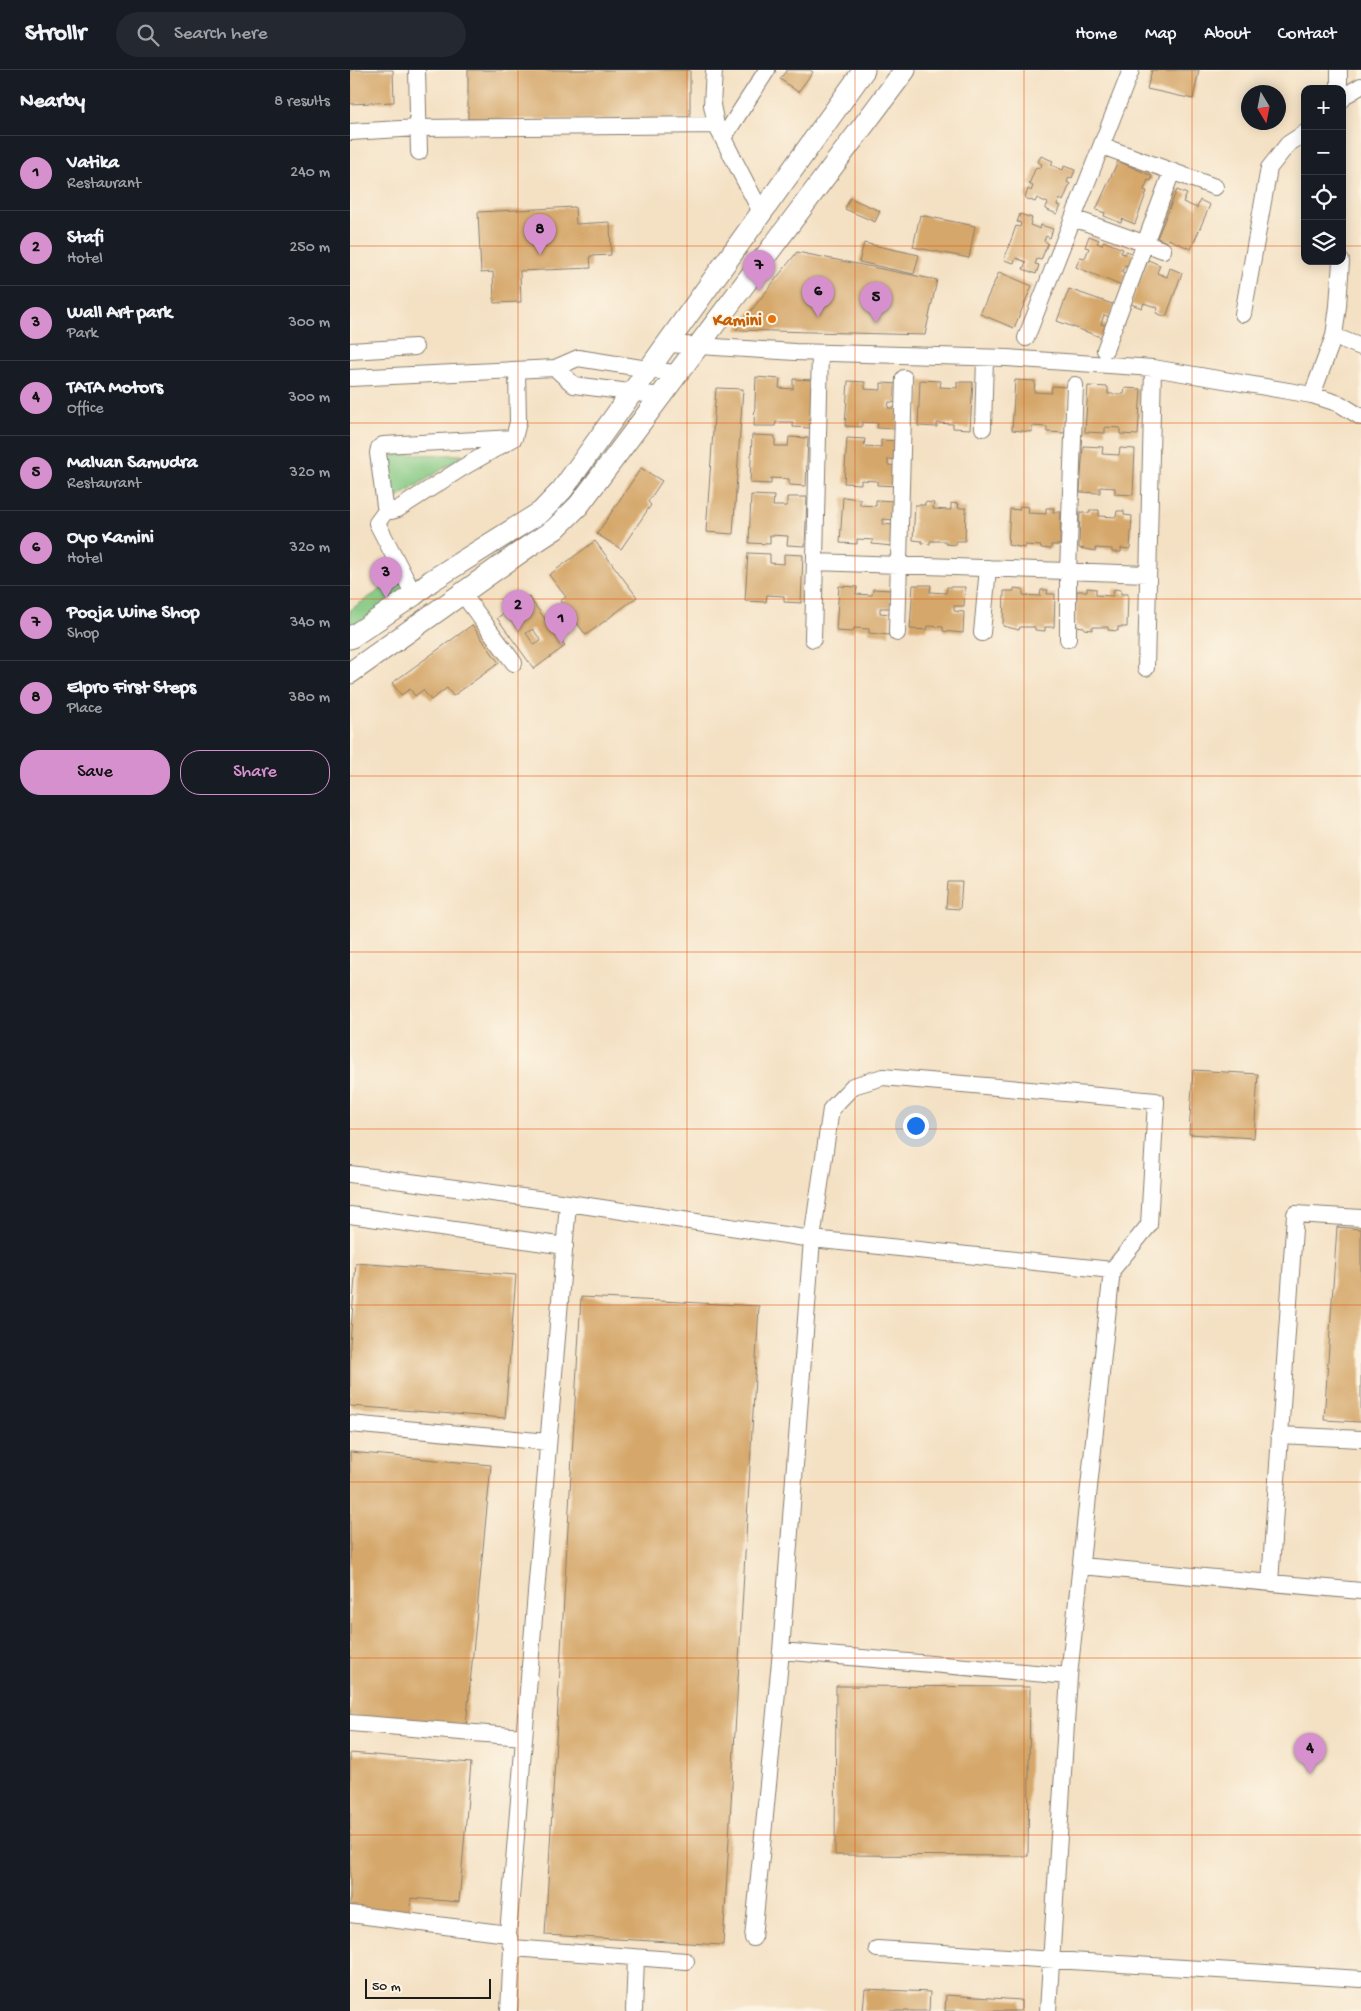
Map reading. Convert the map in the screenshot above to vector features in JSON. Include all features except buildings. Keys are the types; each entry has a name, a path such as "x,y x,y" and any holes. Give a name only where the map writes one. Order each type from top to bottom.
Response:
{"main road":[{"path":"350,638 414,595 431,581 541,512 562,490 864,70"},
{"path":"350,673 528,546 555,529 579,505 905,70"}],"street":[{"path":"416,70 419,152"},
{"path":"714,70 712,105 719,132 761,212"},
{"path":"719,132 767,70"},
{"path":"1026,338 1131,70"},
{"path":"1338,85 1339,70"},
{"path":"1346,95 1361,86"},
{"path":"350,132 418,128 719,132"},
{"path":"1243,314 1269,168 1288,144 1301,136"},
{"path":"1102,146 1215,186"},
{"path":"1105,350 1172,171"},
{"path":"1073,218 1163,250"},
{"path":"1312,395 1334,336 1341,265"},
{"path":"1334,336 1361,347"},
{"path":"668,344 820,353 985,358 1153,368 1312,395 1340,404 1361,417"},
{"path":"350,351 415,347"},
{"path":"813,639 820,353"},
{"path":"350,378 556,368 578,358 650,368 678,374"},
{"path":"983,428 985,358"},
{"path":"556,368 574,385 662,396"},
{"path":"1146,668 1153,368"},
{"path":"514,438 384,445 379,448 378,453 385,506 391,511 398,509 462,468 514,438 518,422 517,371"},
{"path":"897,634 904,378"},
{"path":"1068,639 1068,571 1075,385"},
{"path":"388,508 377,523 414,595"},
{"path":"815,562 1147,574"},
{"path":"982,633 988,568"},
{"path":"462,593 514,663"},
{"path":"753,1938 781,1651 812,1239 831,1109 853,1086 883,1077 1156,1101 1149,1225 1112,1270 1069,1676 1048,2011"},
{"path":"350,1174 568,1203 812,1239 1112,1270"},
{"path":"509,2011 510,1941 524,1737 568,1203"},
{"path":"1270,1583 1295,1214 1361,1218"},
{"path":"350,1215 564,1246"},
{"path":"350,1424 548,1442"},
{"path":"1279,1435 1361,1439"},
{"path":"1081,1566 1361,1592"},
{"path":"781,1651 1069,1676"},
{"path":"350,1723 524,1737"},
{"path":"350,1914 510,1941 636,1958 686,1962"},
{"path":"877,1949 1361,1979"},
{"path":"634,2011 636,1958"}],"green space":[{"path":"382,454 464,455 391,502"},
{"path":"410,570 420,585 350,636 350,610"}],"place":[{"name":"Elpro First Steps","path":"540,255"},
{"name":"Pooja Wine Shop","path":"759,291"},
{"name":"Oyo Kamini","path":"818,317"},
{"name":"Kamini","path":"772,319"},
{"name":"Malvan Samudra","path":"876,323"},
{"name":"Wall Art park","path":"386,598"},
{"name":"Stafi","path":"518,631"},
{"name":"Vatika","path":"561,644"},
{"name":"TATA Motors","path":"1310,1774"}]}
